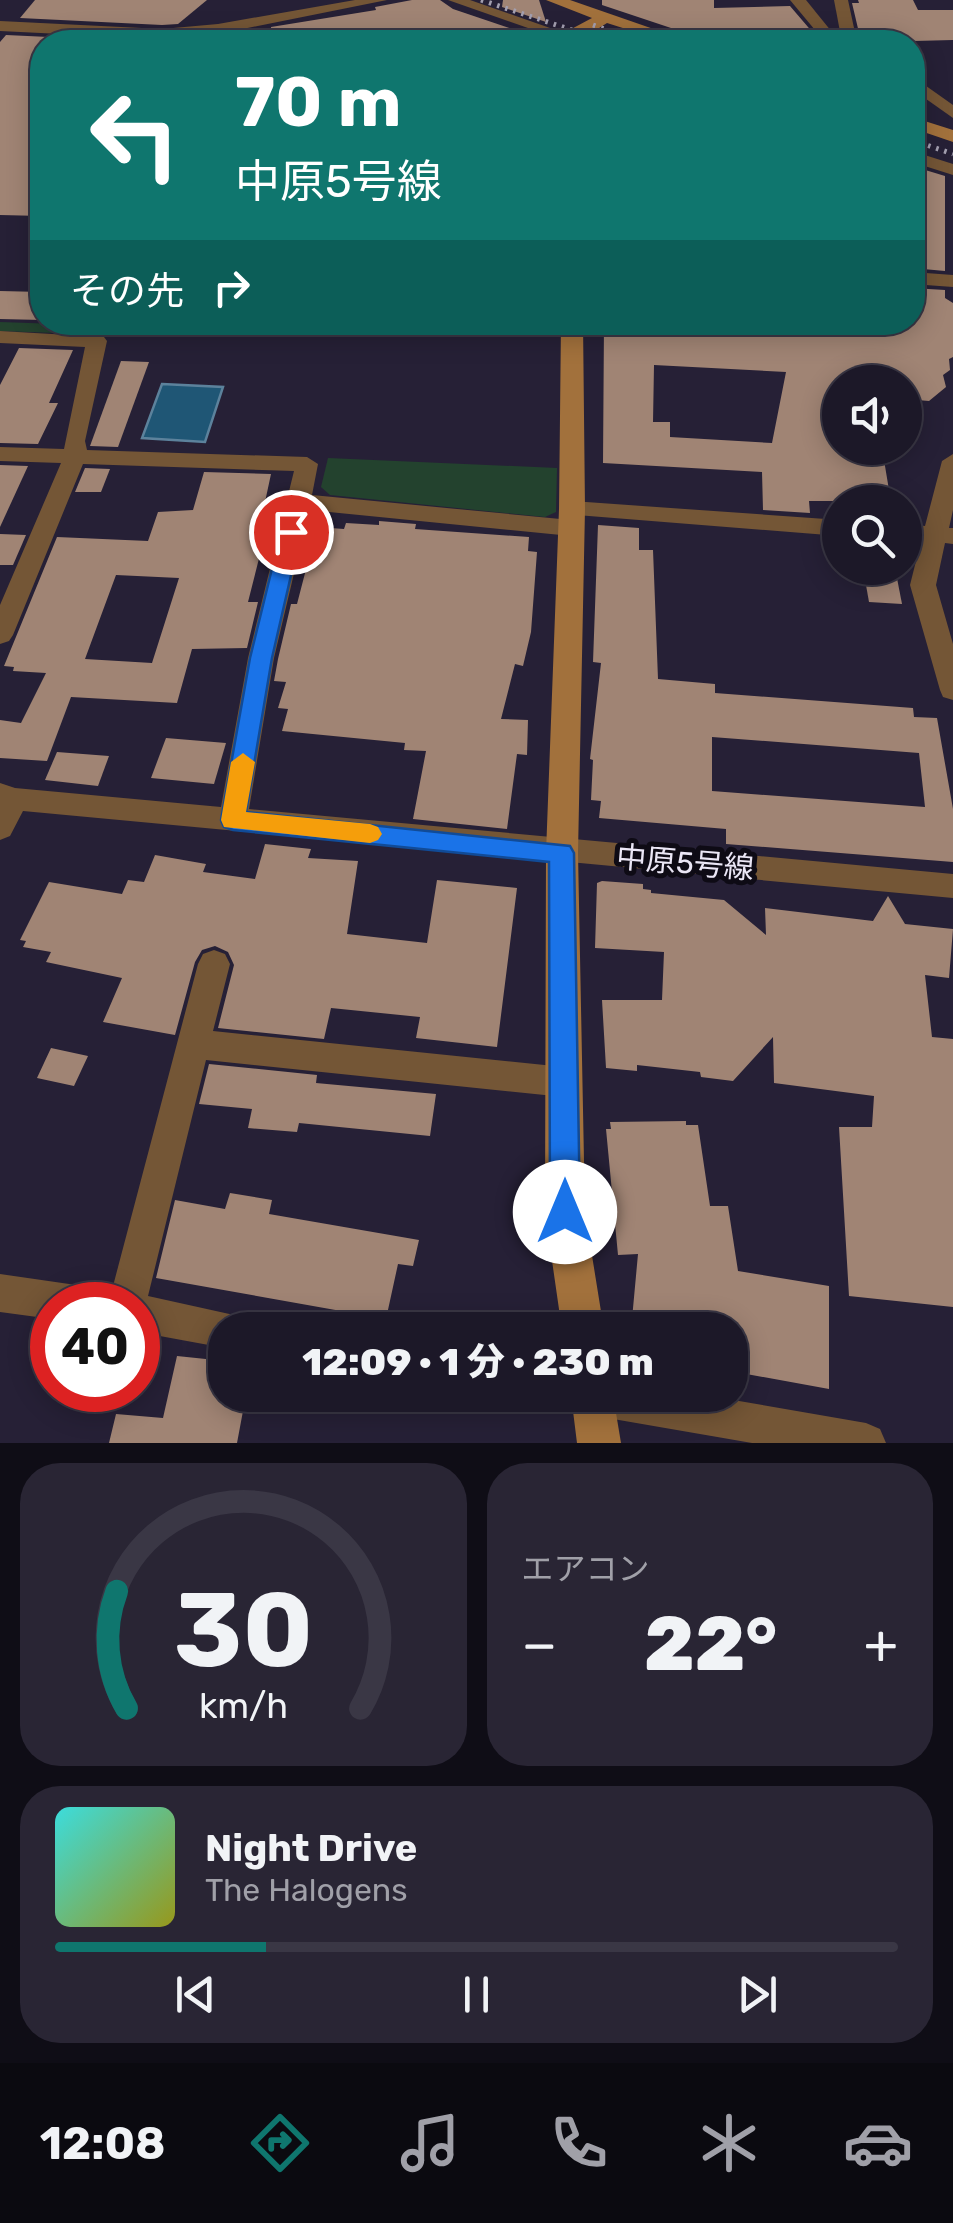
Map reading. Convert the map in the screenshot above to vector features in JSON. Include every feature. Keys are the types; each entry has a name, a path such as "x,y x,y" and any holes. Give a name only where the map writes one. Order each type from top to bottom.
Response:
{"street":[{"path":"207,30 380,0"},
{"path":"454,0 541,30"},
{"path":"555,0 644,30"},
{"path":"796,0 810,9 821,30"},
{"path":"841,0 847,30"},
{"path":"589,30 606,18"},
{"path":"0,26 81,30"},
{"path":"925,91 953,113"},
{"path":"925,126 951,133"},
{"path":"925,160 953,170"},
{"path":"925,279 953,280"},
{"path":"572,335 572,519 562,853 565,1212 579,1312"},
{"path":"0,337 97,341 74,441 76,454 0,635"},
{"path":"0,454 307,464 261,658 233,820"},
{"path":"953,461 944,535 923,585 953,690"},
{"path":"299,501 572,519 822,527"},
{"path":"0,828 7,797"},
{"name":"中原5号線","path":"7,797 562,853 953,886"},
{"path":"133,1282 214,964"},
{"path":"192,1044 564,1082"},
{"path":"0,1293 30,1297"},
{"path":"160,1317 208,1326"},
{"path":"594,1412 599,1443"},
{"path":"689,1412 866,1443"}],"green space":[{"path":"0,322 30,323 30,332 0,331"},
{"path":"328,458 557,468 556,512 545,517 330,495 321,487"}],"water":[{"path":"162,384 223,387 205,442 142,438"}],"building":[{"path":"35,0 207,0 178,24 162,25 20,18"},
{"path":"440,0 453,9 515,30 271,30 376,10 375,7"},
{"path":"503,0 539,0 546,22 502,7"},
{"path":"602,0 714,0 714,8 790,6 811,30 677,30 602,5"},
{"path":"858,0 913,0 918,10 953,10 953,40 925,41 925,30 858,30 852,3 859,3"},
{"path":"6,35 30,36 30,216 0,215 0,42"},
{"path":"925,170 945,176 945,271 925,269"},
{"path":"925,289 945,290 945,298 953,303 953,357 949,359 950,370 943,375 946,387 929,401 922,400 922,365 822,365 822,465 885,465 888,485 822,485 822,501 809,501 810,513 763,510 762,472 603,463 604,335 925,335","holes":["654,365 786,372 772,443 670,437 670,422 653,422"]},
{"path":"0,291 30,292 30,320 0,319"},
{"path":"19,348 73,350 49,403 58,403 38,444 0,443 0,385"},
{"path":"121,361 149,362 118,447 90,446"},
{"path":"0,465 28,466 0,527"},
{"path":"85,468 110,469 101,492 75,492"},
{"path":"204,472 271,474 259,530 266,531 248,602 258,602 247,648 192,649 177,703 71,697 47,761 0,758 0,720 21,723 46,673 13,671 14,667 4,666 57,537 148,541 158,512 193,510","holes":["116,575 179,578 152,663 85,659"]},
{"path":"379,521 416,524 415,529 529,537 528,551 537,552 531,632 523,666 515,664 501,719 528,720 527,755 517,754 507,829 413,819 426,751 404,750 405,743 282,731 288,709 278,708 286,682 274,681 291,604 297,604 317,527 344,529 346,523 379,525"},
{"path":"598,525 639,528 639,550 653,550 658,679 715,684 715,693 913,708 914,717 937,718 953,809 953,862 726,844 726,829 599,818 601,801 591,800 590,759 601,663 593,662","holes":["712,737 919,753 925,807 712,791"]},
{"path":"0,534 26,535 13,565 0,565"},
{"path":"866,585 898,585 902,604 869,602"},
{"path":"166,738 226,743 214,784 151,778"},
{"path":"57,752 109,756 98,786 45,780"},
{"path":"265,844 311,849 308,858 358,861 347,934 427,943 437,880 517,888 497,1047 416,1038 420,1017 331,1008 324,1039 218,1028 234,965 228,952 215,946 202,950 195,962 175,1035 103,1022 122,978 46,962 51,952 23,947 26,941 20,940 49,882 122,894 128,880 144,882 155,855 206,864 203,872 255,879"},
{"path":"597,883 643,884 643,889 651,893 724,900 766,935 765,908 873,921 888,896 905,924 953,929 949,978 925,975 932,1037 953,1039 953,1307 849,1296 839,1127 872,1127 874,1096 774,1083 773,1037 733,1081 701,1077 700,1072 637,1065 637,1071 606,1068 602,1000 662,1000 664,952 595,948"},
{"path":"51,1048 88,1056 74,1086 37,1078"},
{"path":"209,1064 317,1075 316,1083 436,1094 430,1136 299,1123 297,1132 248,1128 252,1109 199,1104"},
{"path":"686,1121 686,1125 698,1125 710,1206 728,1206 738,1271 829,1286 829,1389 748,1374 748,1312 633,1312 638,1254 618,1255 606,1129 611,1129 610,1122"},
{"path":"230,1193 272,1200 269,1214 419,1240 413,1266 398,1264 388,1312 347,1312 156,1278 175,1200 225,1209"},
{"path":"177,1356 208,1359 208,1412 243,1412 237,1443 109,1443 116,1414 163,1418"}],"railway":[{"path":"481,0 572,30"},
{"path":"593,25 607,30"},
{"path":"925,144 953,154"}],"slow traffic":[{"path":"243,762 233,820 370,834"}],"route":[{"path":"291,532 261,658 233,820 562,853 565,1212"}]}
